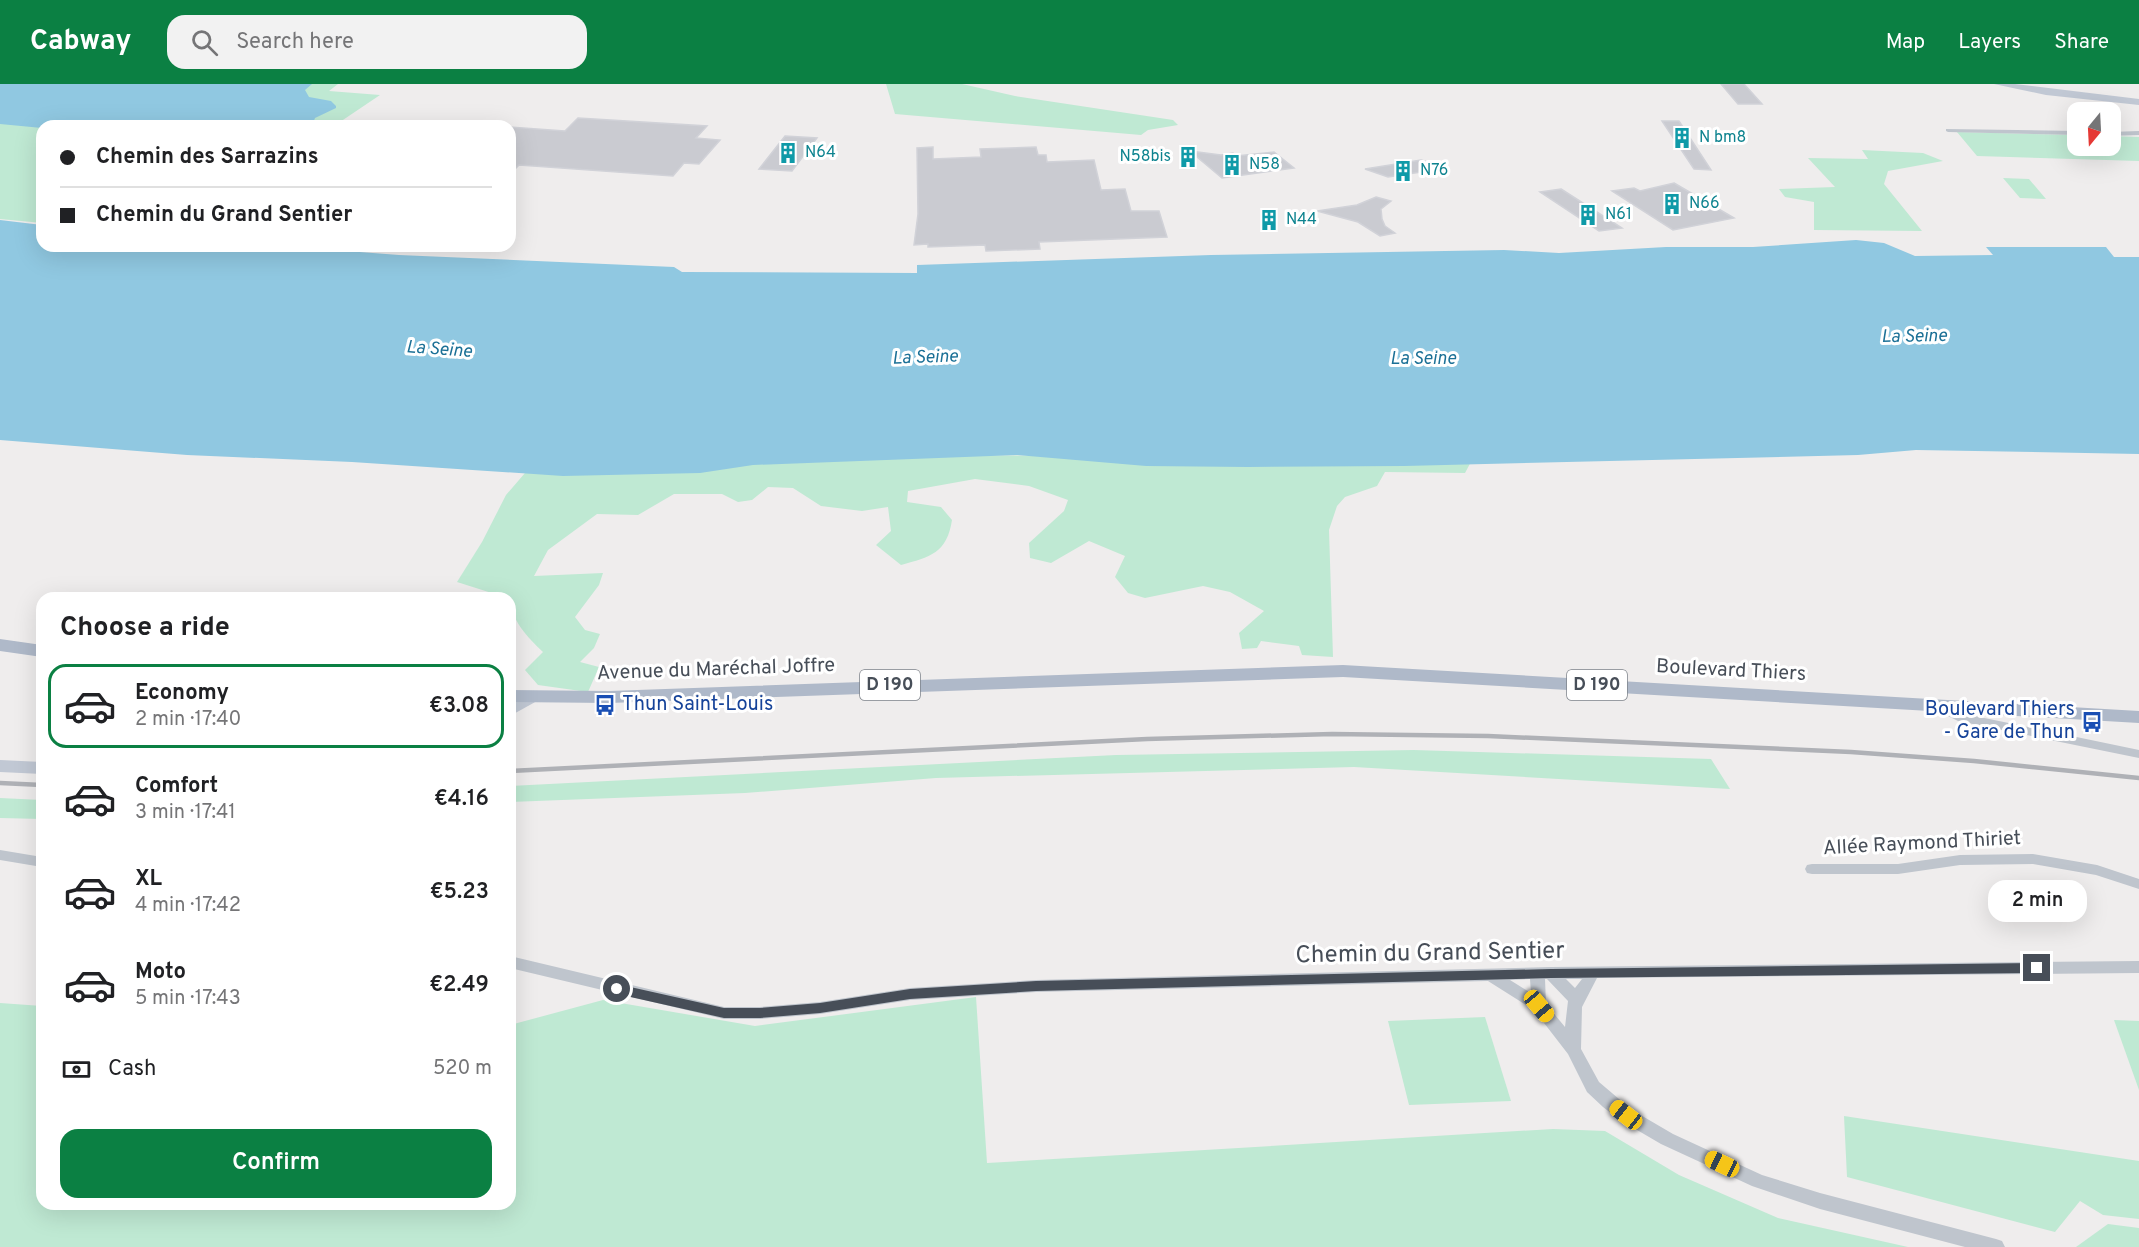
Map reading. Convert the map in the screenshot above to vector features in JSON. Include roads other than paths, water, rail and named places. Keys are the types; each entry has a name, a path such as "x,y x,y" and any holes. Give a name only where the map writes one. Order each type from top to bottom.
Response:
{"main road":[{"path":"1999,84 2046,92 2139,101"},
{"path":"2011,84 2139,101"},
{"path":"0,645 36,650"},
{"name":"Boulevard Thiers","path":"1248,673 1351,671 2139,717"},
{"name":"Avenue du Maréchal Joffre","path":"516,696 609,697 1248,673"},
{"path":"516,706 531,697"},
{"path":"0,766 36,768"}],"street":[{"path":"1948,130 2067,133"},
{"path":"2121,134 2139,134"},
{"path":"1946,706 1950,712 1962,718 2139,754"},
{"path":"0,855 36,861"},
{"name":"Allée Raymond Thiriet","path":"1812,869 1898,869 1960,860 2033,859 2097,870 2139,884"},
{"name":"Chemin du Grand Sentier","path":"516,963 724,1013 790,1011 910,994 1026,987 1592,973 2139,967"},
{"path":"1573,1048 1572,1018 1576,999 1588,986 1592,973"},
{"path":"1539,1006 1544,974 1576,999"},
{"path":"1490,975 1539,1006 1573,1048 1582,1070 1601,1094 1626,1115 1667,1139 1758,1181 1820,1202 1996,1247"}],"water":[{"path":"0,84 312,84 305,90 309,97 331,101 336,106 314,120 36,120 36,127 0,124"},
{"name":"La Seine","path":"0,220 36,224 36,252 360,252 674,267 682,272 917,273 917,265 1211,255 1504,250 1559,253 1666,247 1753,247 1856,240 1884,243 1915,256 1993,255 1986,247 2106,247 2114,257 2139,257 2139,454 1916,450 1858,455 1404,466 1248,467 1146,466 1017,455 753,465 700,473 563,476 352,462 187,455 0,440"}],"railway":[{"path":"516,771 1147,739 1332,734 1488,736 1851,752 1974,761 2139,778"},
{"path":"0,783 36,785"}],"place":[{"name":"N bm8","path":"1682,138"},
{"name":"N64","path":"788,153"},
{"name":"N58bis","path":"1188,157"},
{"name":"N58","path":"1232,165"},
{"name":"N76","path":"1403,171"},
{"name":"N66","path":"1672,204"},
{"name":"N61","path":"1588,215"},
{"name":"N44","path":"1269,220"},
{"name":"Thun Saint-Louis","path":"605,705"},
{"name":"Boulevard Thiers - Gare de Thun","path":"2092,722"}]}
